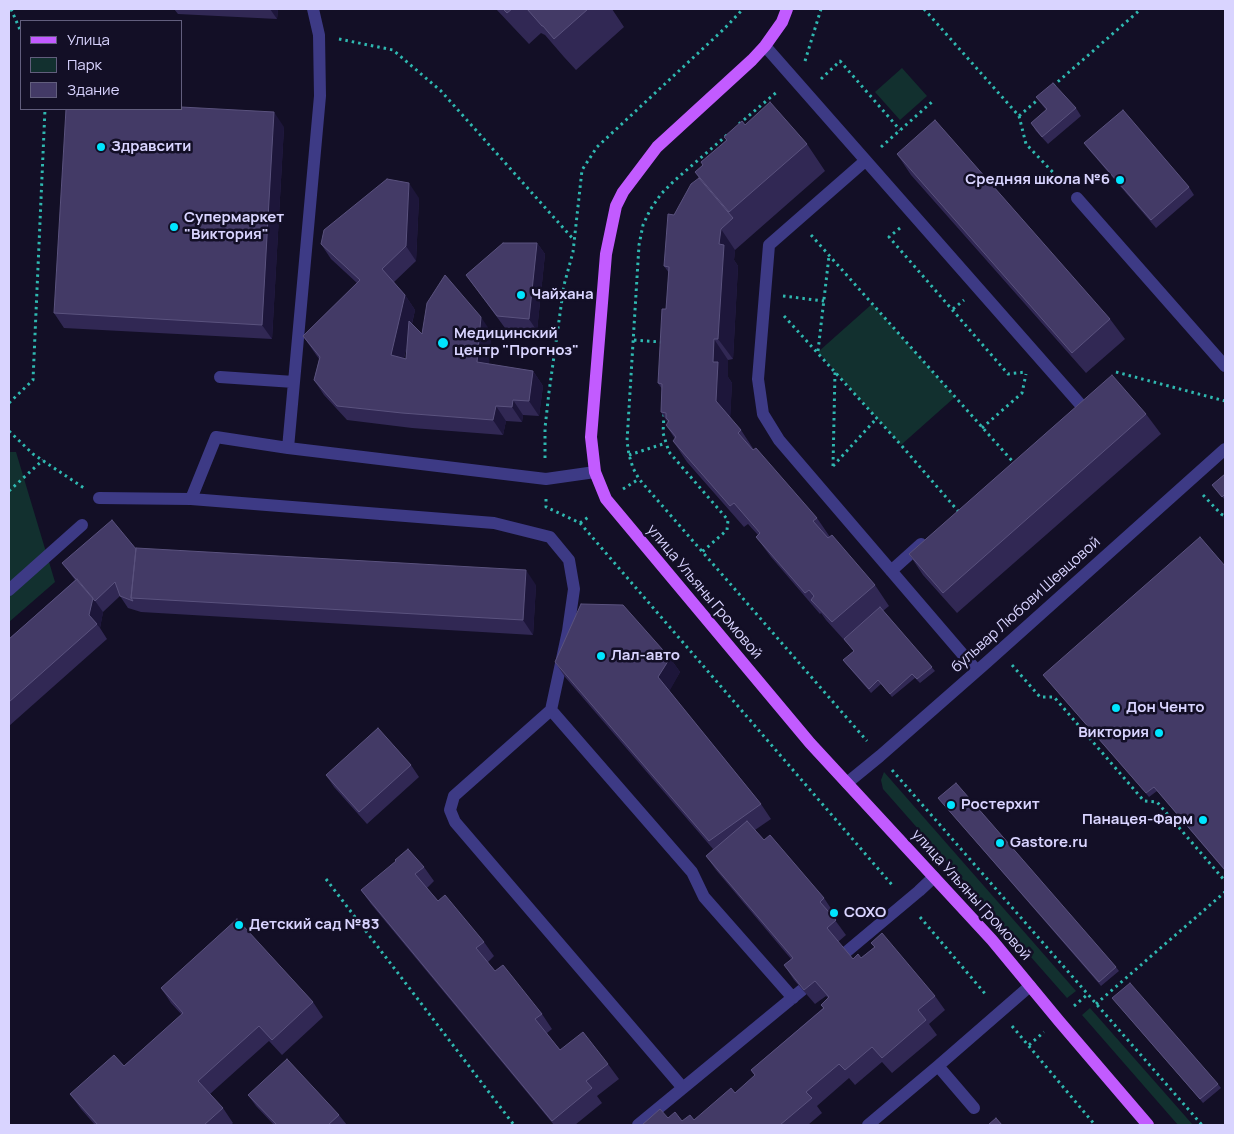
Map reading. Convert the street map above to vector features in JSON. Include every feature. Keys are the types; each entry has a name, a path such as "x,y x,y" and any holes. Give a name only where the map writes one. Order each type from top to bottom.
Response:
{"main road":[{"name":"улица Ульяны Громовой","path":"787,9 782,22 765,46 752,60 657,147 623,192 616,206 606,254 591,437 595,472 606,499 810,743 992,940 1148,1125"}],"street":[{"path":"288,448 320,96 319,34 313,9"},
{"path":"765,46 797,74 865,160 1080,404"},
{"path":"865,160 769,244 758,378 763,414 779,440 977,671"},
{"path":"1077,198 1225,366"},
{"path":"220,376 294,382"},
{"path":"191,499 216,437 288,448 546,479 595,472"},
{"name":"бульвар Любови Шевцовой","path":"847,783 977,671 1225,449"},
{"path":"99,498 191,499 494,523 550,537 569,560 574,590 568,632 551,710 454,796 450,810 455,822 683,1088"},
{"path":"9,590 82,525"},
{"path":"891,571 928,538"},
{"path":"551,710 692,872 704,897 798,994 638,1125"},
{"path":"846,953 934,877"},
{"path":"868,1125 1030,986"},
{"path":"938,1066 974,1108"}],"path":[{"path":"11,9 20,30"},
{"path":"821,9 797,74 674,181 661,194 643,225 639,245 628,441 629,455 633,468 639,479 702,552 1202,1125"},
{"path":"924,9 1019,116 1026,144 1077,198"},
{"path":"1019,116 1141,9"},
{"path":"319,34 393,50 440,91 574,241"},
{"path":"797,74 814,84 840,62 900,130"},
{"path":"865,160 933,101"},
{"path":"9,403 33,380 46,110"},
{"path":"914,216 889,237 1008,374 1026,372 1022,393 982,428"},
{"path":"797,220 1014,462"},
{"path":"818,352 829,255"},
{"path":"765,293 824,301"},
{"path":"763,313 785,316 958,512"},
{"path":"634,340 661,342 664,346"},
{"path":"833,466 835,372"},
{"path":"1116,372 1225,401"},
{"path":"664,405 663,433 669,452 728,520 727,530 702,552"},
{"path":"815,482 833,466 877,418"},
{"path":"545,428 546,507 580,523 1001,1012 1095,1125"},
{"path":"9,431 33,454 99,498"},
{"path":"629,455 666,443"},
{"path":"9,491 43,460"},
{"path":"622,489 639,479"},
{"path":"1201,493 1220,514 1225,516"},
{"path":"580,523 590,516"},
{"path":"1010,663 1040,697 1054,697 1144,801 1157,802 1225,881"},
{"path":"1136,792 1141,788"},
{"path":"326,879 514,1125"},
{"path":"1096,1004 1225,892"},
{"path":"1074,1006 1088,994"},
{"path":"1029,1045 1046,1030"}],"green space":[{"path":"902,68 927,96 900,120 875,92"},
{"path":"872,304 955,397 901,445 818,352"},
{"path":"9,452 16,452 55,582 9,622"},
{"path":"884,772 1076,991 1067,998 883,789 881,780"},
{"path":"1090,1008 1193,1125 1178,1125 1082,1015"}],"building":[{"path":"503,9 512,9 507,13"},
{"path":"527,9 588,9 554,39"},
{"path":"1053,83 1076,108 1042,137 1031,123 1047,109 1036,97"},
{"path":"770,102 807,144 729,212 695,172 703,165 701,162 727,140 724,137 742,121 745,125"},
{"name":"Супермаркет \"Виктория\"","path":"182,107 274,112 262,325 54,313 66,110 182,110"},
{"path":"1123,110 1189,187 1151,220 1084,143"},
{"path":"935,120 1110,319 1072,353 897,154"},
{"path":"699,178 733,218 721,229 719,244 724,245 718,339 714,339 713,362 718,362 716,401 741,430 738,433 753,450 756,448 817,518 813,521 828,538 832,535 875,585 832,622 811,600 814,596 809,590 805,593 756,537 760,533 734,503 730,506 673,441 676,437 666,425 669,421 666,418 666,413 661,412 662,384 658,383 662,309 666,309 669,267 664,266 668,214 674,215 691,184"},
{"path":"387,179 409,183 406,246 382,269 405,295 391,355 406,359 409,321 422,334 427,303 445,275 481,317 477,362 533,371 529,401 513,400 512,407 496,406 493,420 402,413 337,406 314,380 320,357 303,336 360,280 321,244 324,230"},
{"path":"503,243 537,243 529,319 497,316 466,275"},
{"path":"1112,375 1146,414 943,593 909,554"},
{"path":"1225,474 1225,494 1222,497 1212,485"},
{"path":"112,520 136,549 131,598 133,601 120,596 115,582 95,601 62,563"},
{"name":"Виктория","path":"1200,537 1225,566 1225,870 1154,787 1146,793 1043,675"},
{"path":"136,548 526,570 523,620 131,598"},
{"path":"77,579 93,598 89,615 97,624 9,702 9,639"},
{"path":"581,604 623,605 670,658 658,677 761,804 709,841 555,662"},
{"path":"880,607 932,667 917,679 912,674 890,694 878,680 869,689 843,660 854,651 844,639"},
{"path":"378,728 411,765 359,812 326,775"},
{"path":"956,783 1116,967 1099,982 938,798"},
{"path":"747,821 764,840 770,835 824,898 820,902 836,920 827,928 853,959 858,954 861,958 875,947 871,943 882,933 935,996 918,1010 926,1020 882,1058 872,1047 845,1070 839,1064 806,1092 812,1098 780,1125 642,1125 660,1109 668,1118 675,1112 682,1121 690,1115 694,1120 731,1088 735,1093 755,1075 751,1070 824,1008 821,1005 829,997 815,981 804,990 784,965 793,958 706,856"},
{"path":"408,849 424,867 415,874 438,901 445,895 484,942 476,948 495,971 503,965 542,1014 535,1019 560,1050 583,1032 608,1064 586,1081 592,1088 552,1121 361,890"},
{"path":"237,919 313,1002 272,1040 259,1026 198,1081 223,1108 204,1125 98,1125 70,1094 114,1055 124,1066 183,1013 161,988"},
{"path":"1130,983 1218,1084 1200,1099 1112,998"},
{"path":"287,1059 339,1115 328,1125 277,1125 248,1095"},
{"path":"996,1118 1002,1125 988,1125"}],"place":[{"name":"Здравсити","path":"101,147"},
{"name":"Средняя школа №6","path":"1120,180"},
{"name":"Супермаркет \"Виктория\"","path":"174,227"},
{"name":"Чайхана","path":"521,295"},
{"name":"Медицинский центр \"Прогноз\"","path":"443,343"},
{"name":"Лал-авто","path":"601,656"},
{"name":"Дон Ченто","path":"1116,708"},
{"name":"Виктория","path":"1159,733"},
{"name":"Ростерхит","path":"951,805"},
{"name":"Панацея-Фарм","path":"1203,820"},
{"name":"Gastore.ru","path":"1000,843"},
{"name":"СОХО","path":"834,913"},
{"name":"Детский сад №83","path":"239,925"}]}
